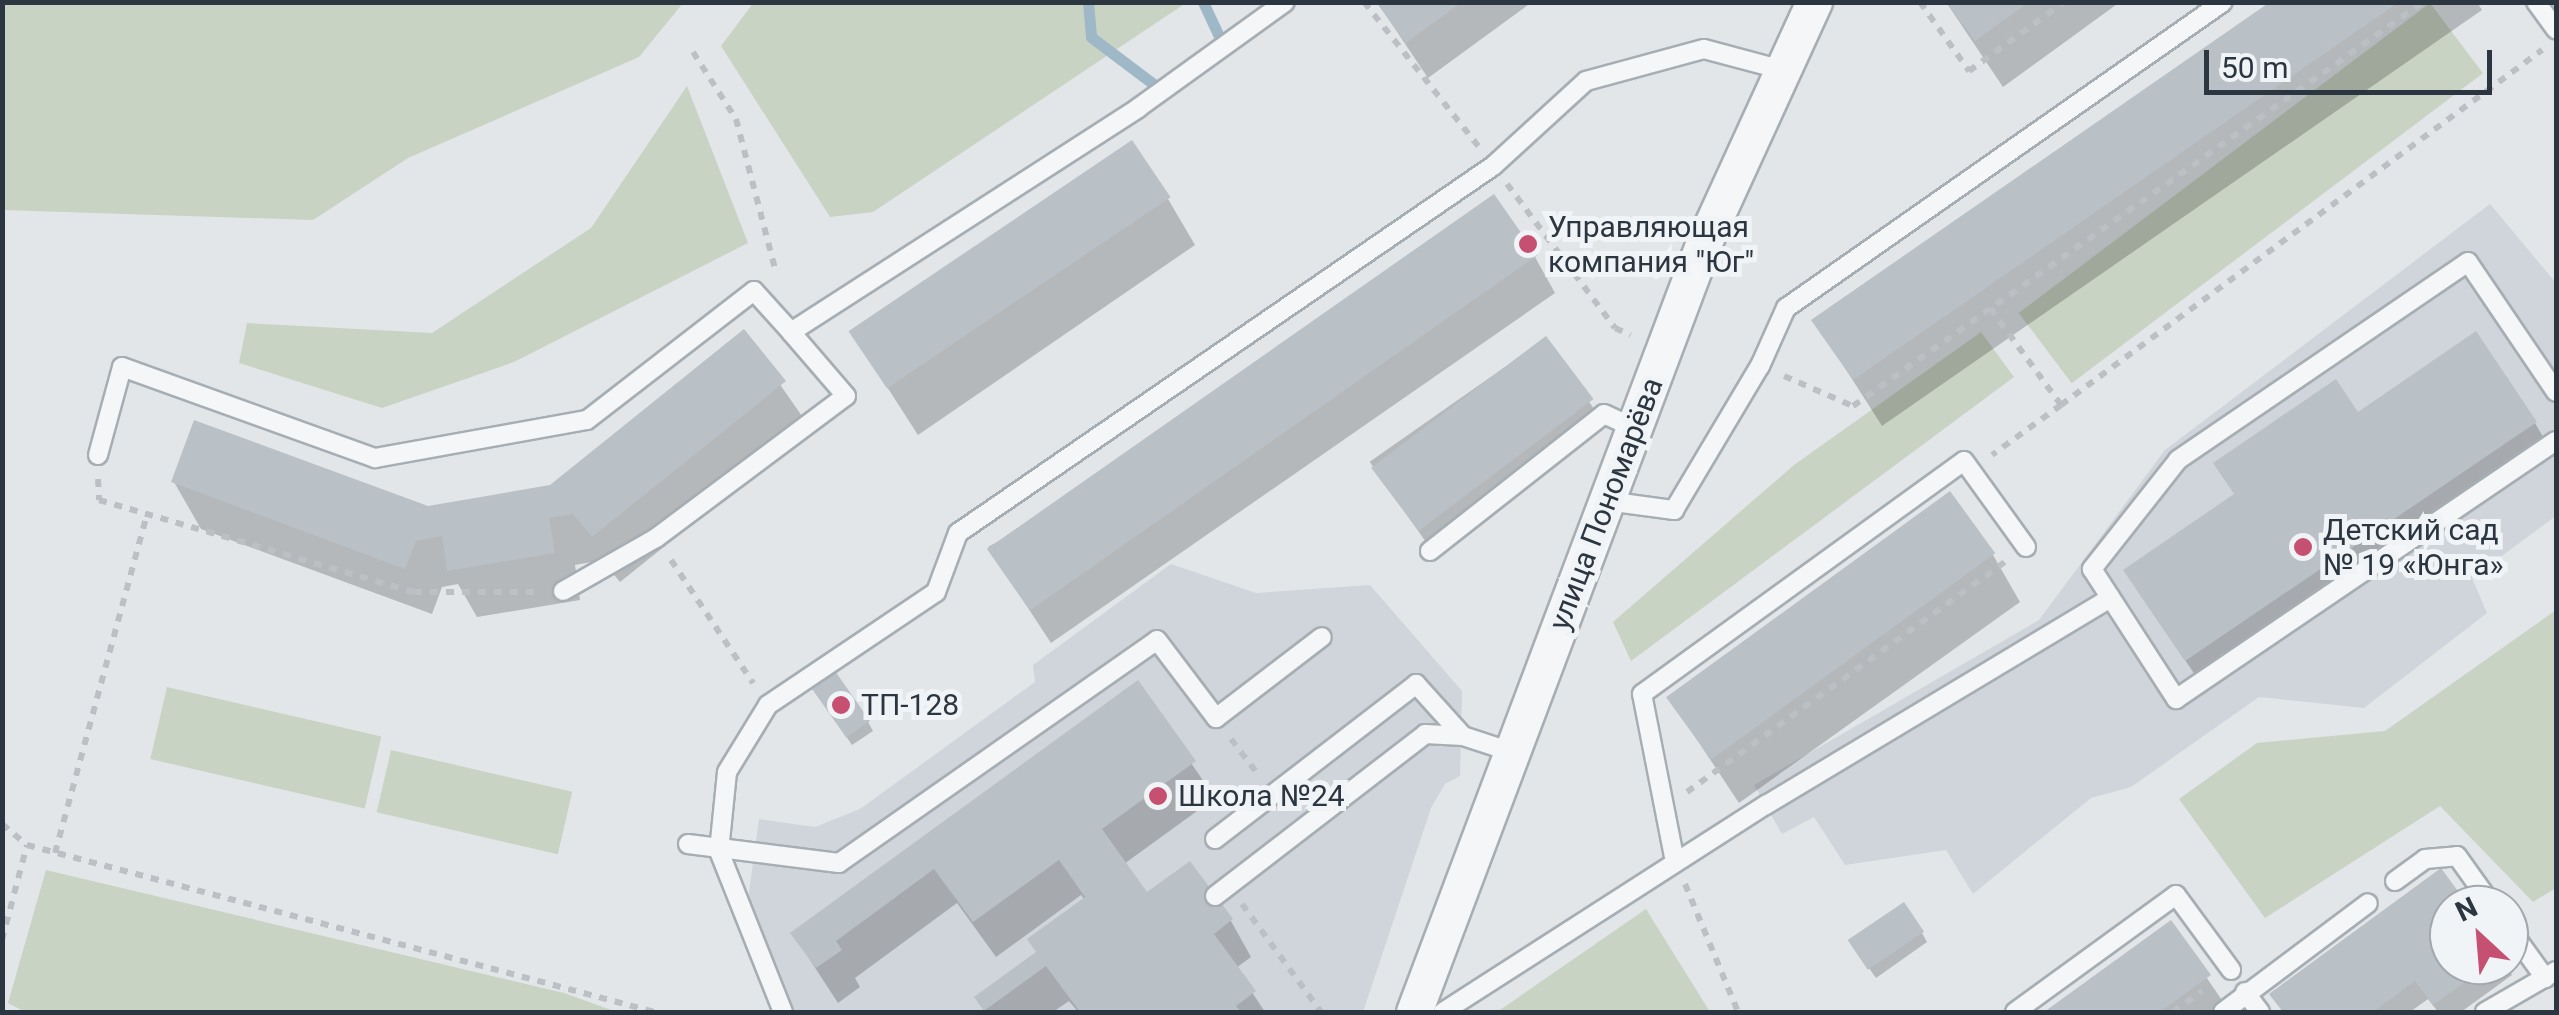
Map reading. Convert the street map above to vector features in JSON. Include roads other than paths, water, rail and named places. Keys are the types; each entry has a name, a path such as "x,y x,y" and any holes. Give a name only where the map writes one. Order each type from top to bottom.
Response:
{"street":[{"name":"улица Пономарёва","path":"1414,1012 1704,242 1814,2"}],"lane":[{"path":"791,332 1138,108 1285,2"},
{"path":"1607,500 1674,510 1760,366 1786,308 2223,2"},
{"path":"2536,2 2556,30"},
{"path":"783,1012 719,851 727,772 768,705 936,592 958,533 1493,166 1586,81 1704,48 1783,70"},
{"path":"2556,392 2468,262 2178,460 2092,568 2176,699 2556,440"},
{"path":"98,456 122,366 375,458 586,420 754,291 846,396 656,538 563,592"},
{"path":"1430,550 1604,414 1634,428"},
{"path":"1676,862 1642,694 1964,460 2026,547"},
{"path":"1444,1012 1676,862 2110,598"},
{"path":"688,844 719,851 839,863 1157,640 1216,718 1322,637"},
{"path":"1215,839 1416,684 1463,736"},
{"path":"1222,891 1425,734 1463,736 1512,752"},
{"path":"2395,882 2426,860 2457,856 2478,885"},
{"path":"2014,1012 2176,895 2231,970"},
{"path":"2223,1012 2368,902"},
{"path":"2485,1012 2551,974 2529,950"},
{"path":"2245,992 2260,1012"}],"waterway":[{"path":"1088,2 1091,37 1156,86"},
{"path":"1203,2 1219,36"}],"place":[{"name":"Управляющая компания \"Юг\"","path":"1528,244"},
{"name":"Детский сад № 19 «Юнга»","path":"2303,547"},
{"name":"ТП-128","path":"841,705"},
{"name":"Школа №24","path":"1158,796"}]}
